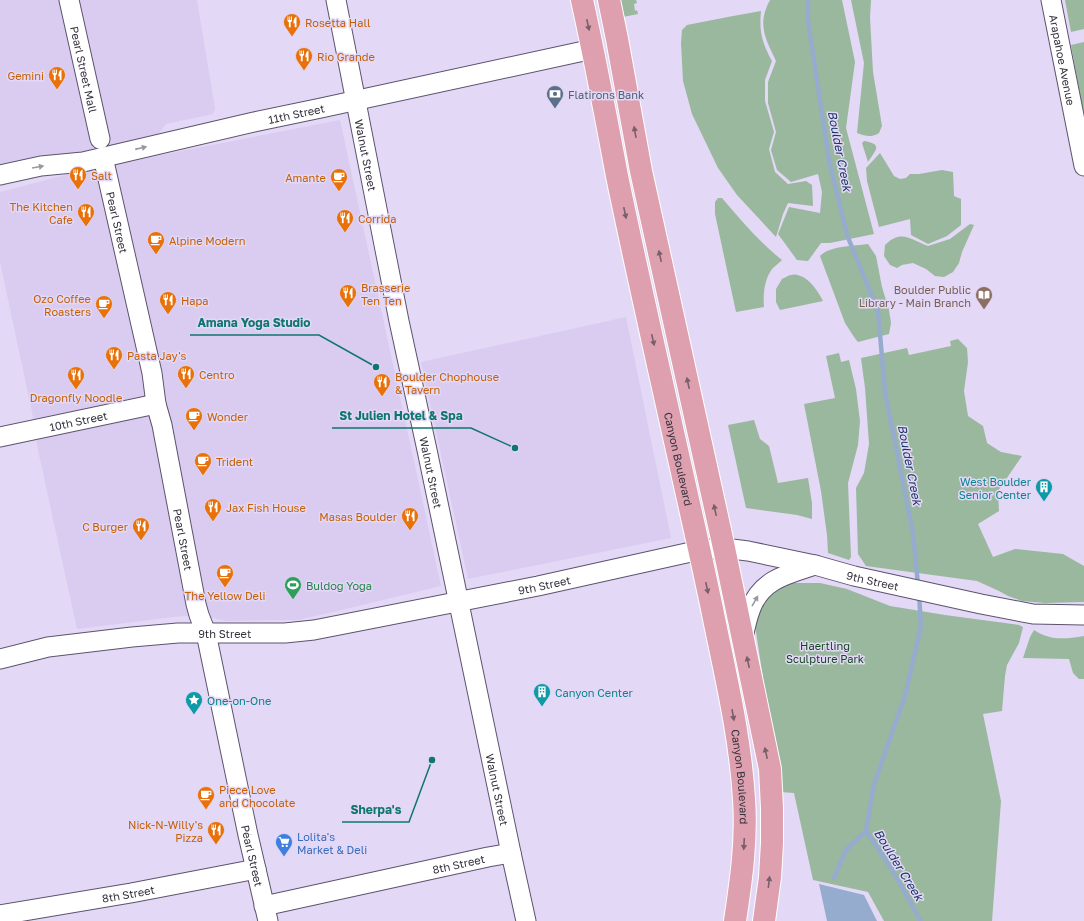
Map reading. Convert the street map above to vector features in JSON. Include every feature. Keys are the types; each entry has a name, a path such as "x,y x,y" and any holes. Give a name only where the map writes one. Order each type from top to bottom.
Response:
{"main road":[{"name":"Canyon Boulevard","path":"582,0 600,81 617,175 642,295 700,550 731,701 740,754 745,801 744,843 740,884 734,921"},
{"name":"Canyon Boulevard","path":"609,0 618,38 642,170 770,769 772,843 770,877 764,921"}],"street":[{"name":"Pearl Street Mall","path":"69,0 101,148"},
{"name":"Walnut Street","path":"336,0 399,321 526,921"},
{"name":"Arapahoe Avenue","path":"1051,0 1084,166"},
{"name":"11th Street","path":"0,175 41,166 82,162 101,148 254,122 593,50"},
{"path":"321,108 338,95 346,83 348,75 347,57"},
{"name":"Pearl Street","path":"101,148 152,373 156,404 162,425 196,604 206,633 266,914"},
{"name":"10th Street","path":"0,437 156,404"},
{"name":"9th Street","path":"0,659 48,647 132,636 178,633 285,633 314,630 538,586 700,550 724,548 748,551 815,565 875,581 1033,614 1084,614"},
{"path":"743,638 751,607 762,588 771,581 782,576 815,565"},
{"name":"8th Street","path":"266,914 480,858 511,853"},
{"name":"8th Street","path":"0,915 256,869"}],"shaded area":[{"path":"0,0 197,0 215,108 213,114 166,124 156,137 124,142 0,175"},
{"path":"340,120 441,586 297,620 226,621 199,615 77,629 38,450 32,412 0,262 0,192 84,170"},
{"path":"626,317 671,538 468,579 421,362"}],"green space":[{"path":"619,0 636,0 637,3 634,4 635,11 637,10 638,14 623,17"},
{"path":"770,0 842,0 855,62 846,128 874,234 830,243 821,243 808,261 797,260 778,234 789,207 820,213 822,192 818,174 791,182 777,170 771,150 776,132 768,103 768,82 776,61 766,38 763,24 766,9"},
{"path":"851,0 871,0 870,18 873,72 882,126 879,133 871,136 857,133 864,63"},
{"path":"1065,0 1084,0 1084,29 1071,32"},
{"path":"761,11 760,25 762,37 772,61 765,80 765,101 774,132 769,149 775,172 788,184 806,181 812,185 813,206 788,203 776,237 737,195 718,168 692,114 683,81 681,43 682,30 687,25"},
{"path":"1084,42 1084,111 1083,111 1071,45"},
{"path":"864,141 870,142 876,146 875,151 868,162 862,143"},
{"path":"880,153 894,176 900,179 906,178 910,174 942,170 953,172 954,196 961,199 961,225 947,236 928,244 911,235 910,219 879,227 867,181 866,168"},
{"path":"718,198 722,198 743,223 782,260 772,269 767,278 764,293 764,307 736,312 715,214 715,202"},
{"path":"970,224 974,225 962,252 959,263 953,272 944,277 935,276 926,269 913,263 902,265 897,268 890,265 884,256 885,245 896,237 901,236 911,238 928,246 950,239"},
{"path":"868,244 876,256 891,323 889,334 858,342 845,323 820,256 835,248"},
{"path":"790,275 801,276 809,281 823,301 780,310 776,302 776,289 782,279"},
{"path":"958,339 967,348 968,362 964,391 968,416 983,426 987,443 1001,452 1022,456 998,491 999,511 978,524 993,557 1015,549 1063,554 1084,566 1084,602 1045,603 1022,601 977,581 866,566 858,554 856,488 864,473 869,444 865,388 861,358 907,348 909,355 951,346 950,341"},
{"path":"839,353 841,362 849,360 856,389 860,421 858,445 848,483 851,557 849,560 828,553 821,491 804,404 835,398 826,356"},
{"path":"754,420 760,439 769,446 778,483 808,478 812,503 812,519 797,515 746,508 728,425"},
{"name":"Haertling Sculpture Park","path":"790,583 820,583 847,589 890,606 1019,625 1023,627 1019,643 1007,665 1002,711 983,714 1001,801 992,921 884,921 868,892 813,880 794,793 780,792 755,625 758,602 773,587"},
{"path":"1034,630 1040,634 1052,638 1084,636 1084,679 1079,679 1073,673 1069,659 1023,658"}],"water":[{"path":"819,884 864,895 877,921 827,921"}],"waterway":[{"name":"Boulder Creek","path":"808,0 808,21 829,160 847,235 878,311 885,392 913,533 918,585"},
{"name":"Boulder Creek","path":"919,594 921,626 905,696 874,784 866,831 891,868 921,921"},
{"path":"834,878 846,850 866,831"}],"place":[{"name":"Rosetta Hall","path":"292,37"},
{"name":"Rio Grande","path":"304,71"},
{"name":"Gemini","path":"57,90"},
{"name":"Flatirons Bank","path":"555,109"},
{"name":"Salt","path":"78,190"},
{"name":"Amante","path":"339,192"},
{"name":"The Kitchen Cafe","path":"86,227"},
{"name":"Corrida","path":"345,233"},
{"name":"Alpine Modern","path":"156,255"},
{"name":"Brasserie Ten Ten","path":"348,308"},
{"name":"Boulder Public Library - Main Branch","path":"984,310"},
{"name":"Hapa","path":"168,315"},
{"name":"Ozo Coffee Roasters","path":"104,319"},
{"name":"Amana Yoga Studio","path":"376,367"},
{"name":"Pasta Jay's","path":"114,370"},
{"name":"Centro","path":"186,389"},
{"name":"Dragonfly Noodle","path":"76,390"},
{"name":"Boulder Chophouse & Tavern","path":"382,397"},
{"name":"Wonder","path":"194,431"},
{"name":"St Julien Hotel & Spa","path":"515,448"},
{"name":"Trident","path":"203,476"},
{"name":"West Boulder Senior Center","path":"1044,502"},
{"name":"Jax Fish House","path":"213,522"},
{"name":"Masas Boulder","path":"410,531"},
{"name":"C Burger","path":"141,541"},
{"name":"The Yellow Deli","path":"225,588"},
{"name":"Buldog Yoga","path":"293,600"},
{"name":"Canyon Center","path":"542,707"},
{"name":"One-on-One","path":"194,715"},
{"name":"Sherpa's","path":"432,760"},
{"name":"Piece Love and Chocolate","path":"206,810"},
{"name":"Nick-N-Willy's Pizza","path":"216,845"},
{"name":"Lolita's Market & Deli","path":"284,857"}]}
